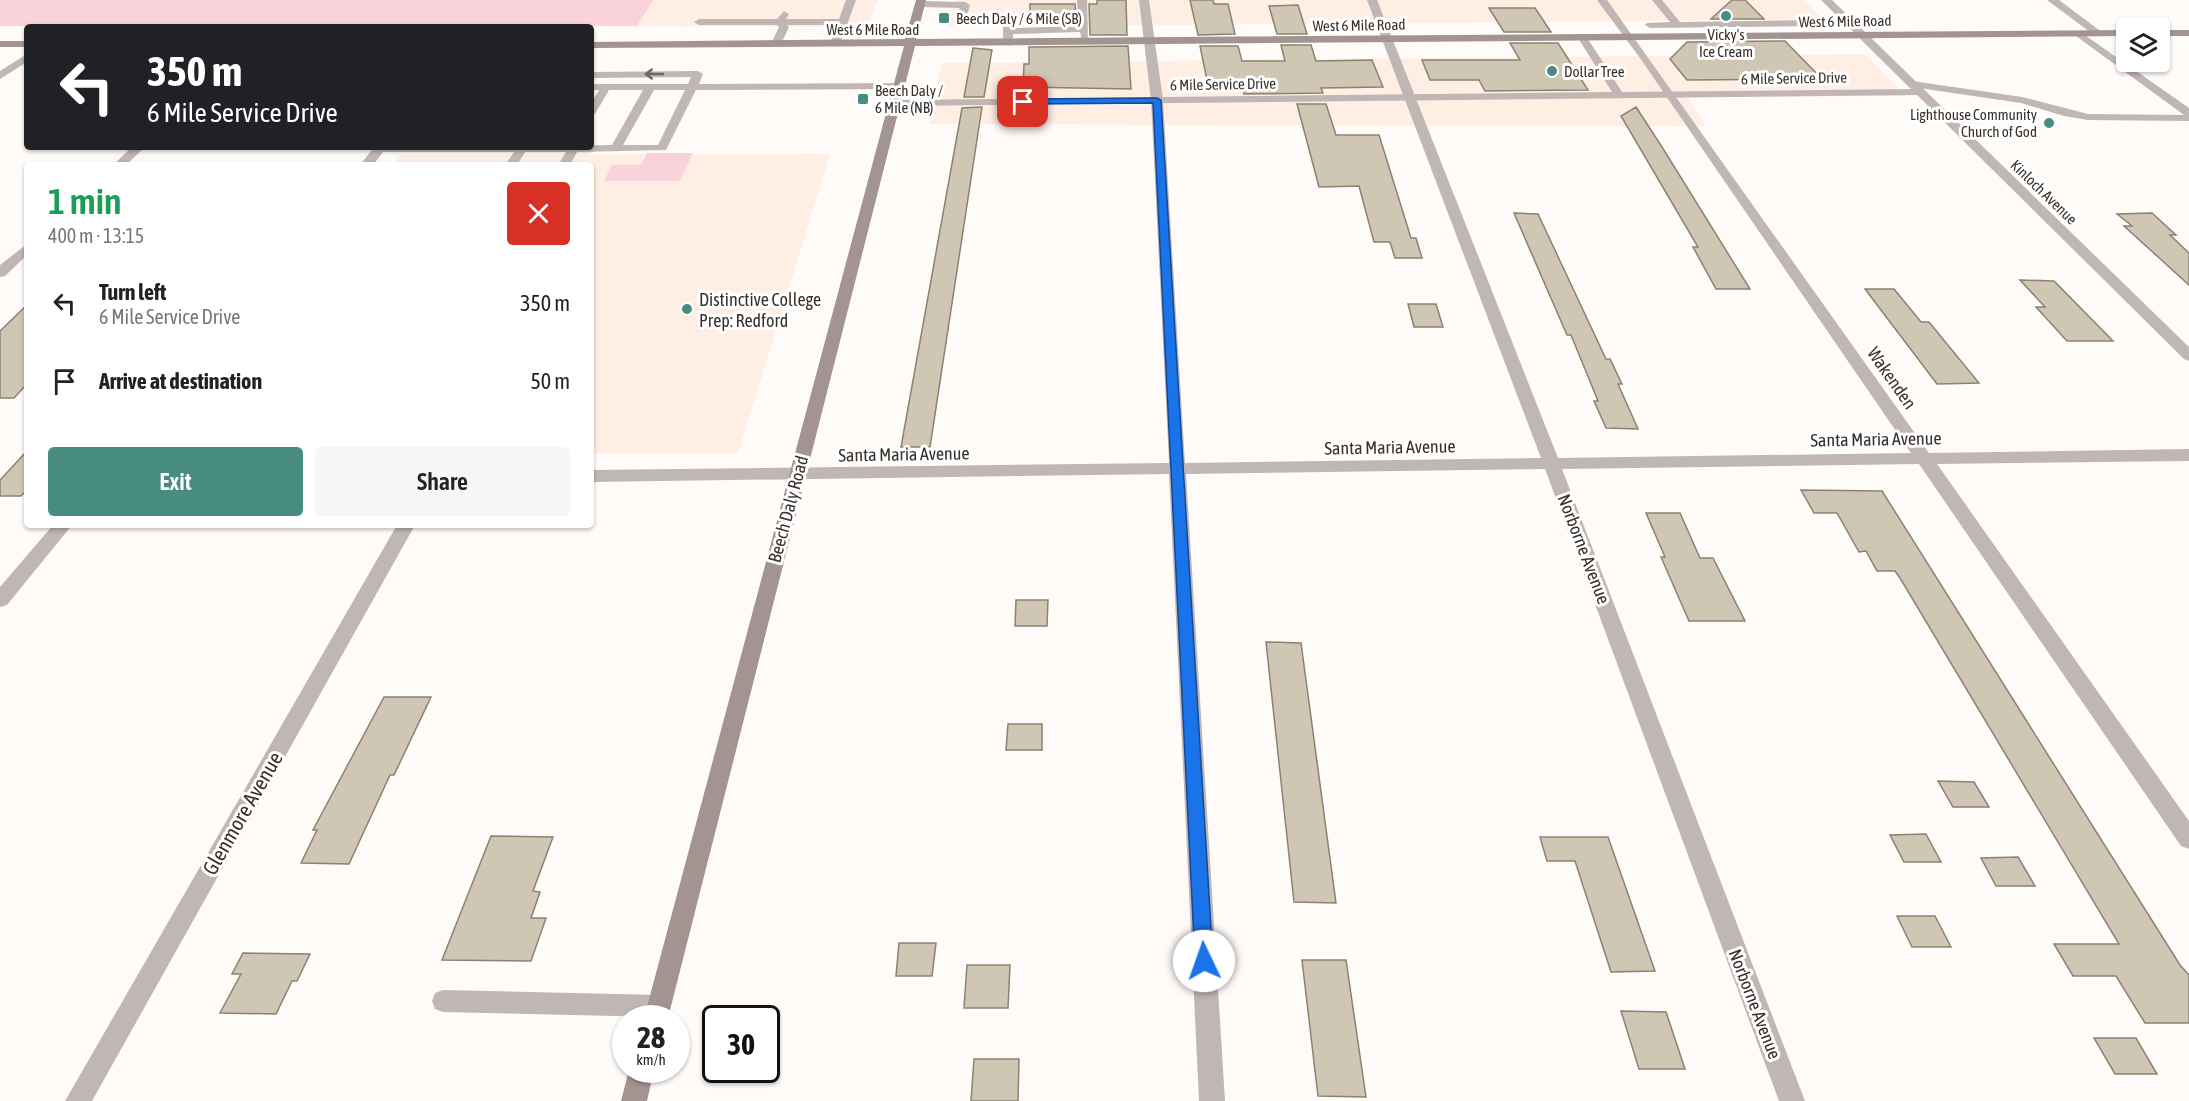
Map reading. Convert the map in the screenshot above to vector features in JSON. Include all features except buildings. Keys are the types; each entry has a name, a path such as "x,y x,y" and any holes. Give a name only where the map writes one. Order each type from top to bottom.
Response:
{"main road":[{"name":"Beech Daly Road","path":"659,1005 921,2"},
{"name":"West 6 Mile Road","path":"594,45 2116,33"},
{"path":"2170,33 2189,33"},
{"path":"0,44 24,44"},
{"path":"634,1101 639,1083"}],"street":[{"path":"1144,0 1157,100 1212,1101"},
{"name":"Norborne Avenue","path":"1372,0 1408,98 1552,464 1792,1101"},
{"name":"Wakenden","path":"1602,0 2189,839"},
{"name":"Kinloch Avenue","path":"1827,0 2189,356"},
{"path":"2052,0 2098,33"},
{"path":"0,76 24,59"},
{"path":"122,162 136,150"},
{"path":"369,162 379,150"},
{"path":"0,273 24,251"},
{"name":"Santa Maria Avenue","path":"594,476 2189,455"},
{"path":"0,600 60,528"},
{"name":"Glenmore Avenue","path":"78,1101 403,528"}],"lane":[{"path":"835,44 852,0"},
{"path":"1082,0 1086,42"},
{"path":"1658,0 1678,25"},
{"path":"921,2 965,5 962,18 1008,20 1008,43"},
{"path":"780,22 786,11"},
{"path":"699,22 844,22"},
{"path":"776,44 784,27 780,22"},
{"path":"1650,26 1821,23"},
{"path":"1795,24 1807,36"},
{"path":"1702,25 1713,37"},
{"path":"1008,30 1085,29"},
{"path":"2079,34 2189,113"},
{"path":"1583,38 1619,95"},
{"path":"594,75 698,74 662,148 594,149"},
{"name":"6 Mile Service Drive","path":"594,87 693,87 1157,100 1670,95 1915,88 2022,99 2068,114 2088,117 2189,118"},
{"path":"594,107 606,87"},
{"path":"615,149 650,87"},
{"path":"443,1001 612,1010"}],"shaded area":[{"path":"0,0 653,0 637,26 594,26 594,24 24,24 24,26 0,26"},
{"path":"653,0 877,0 868,27 637,26"},
{"path":"955,0 1803,0 1822,19 949,27"},
{"path":"1865,54 1906,96 1687,97 1706,126 930,124 942,63"},
{"path":"647,153 693,153 680,181 604,181 612,165 641,165"},
{"name":"Distinctive College Prep: Redford","path":"830,154 738,453 594,453 594,162 395,162 401,155"}],"place":[{"name":"Vicky's Ice Cream","path":"1726,16"},
{"name":"Beech Daly / 6 Mile (SB)","path":"944,18"},
{"name":"Dollar Tree","path":"1552,71"},
{"name":"Beech Daly / 6 Mile (NB)","path":"863,99"},
{"name":"Lighthouse Community Church of God","path":"2049,123"},
{"name":"Distinctive College Prep: Redford","path":"687,309"}],"route":[{"path":"1023,102 1157,100 1204,961"}]}
